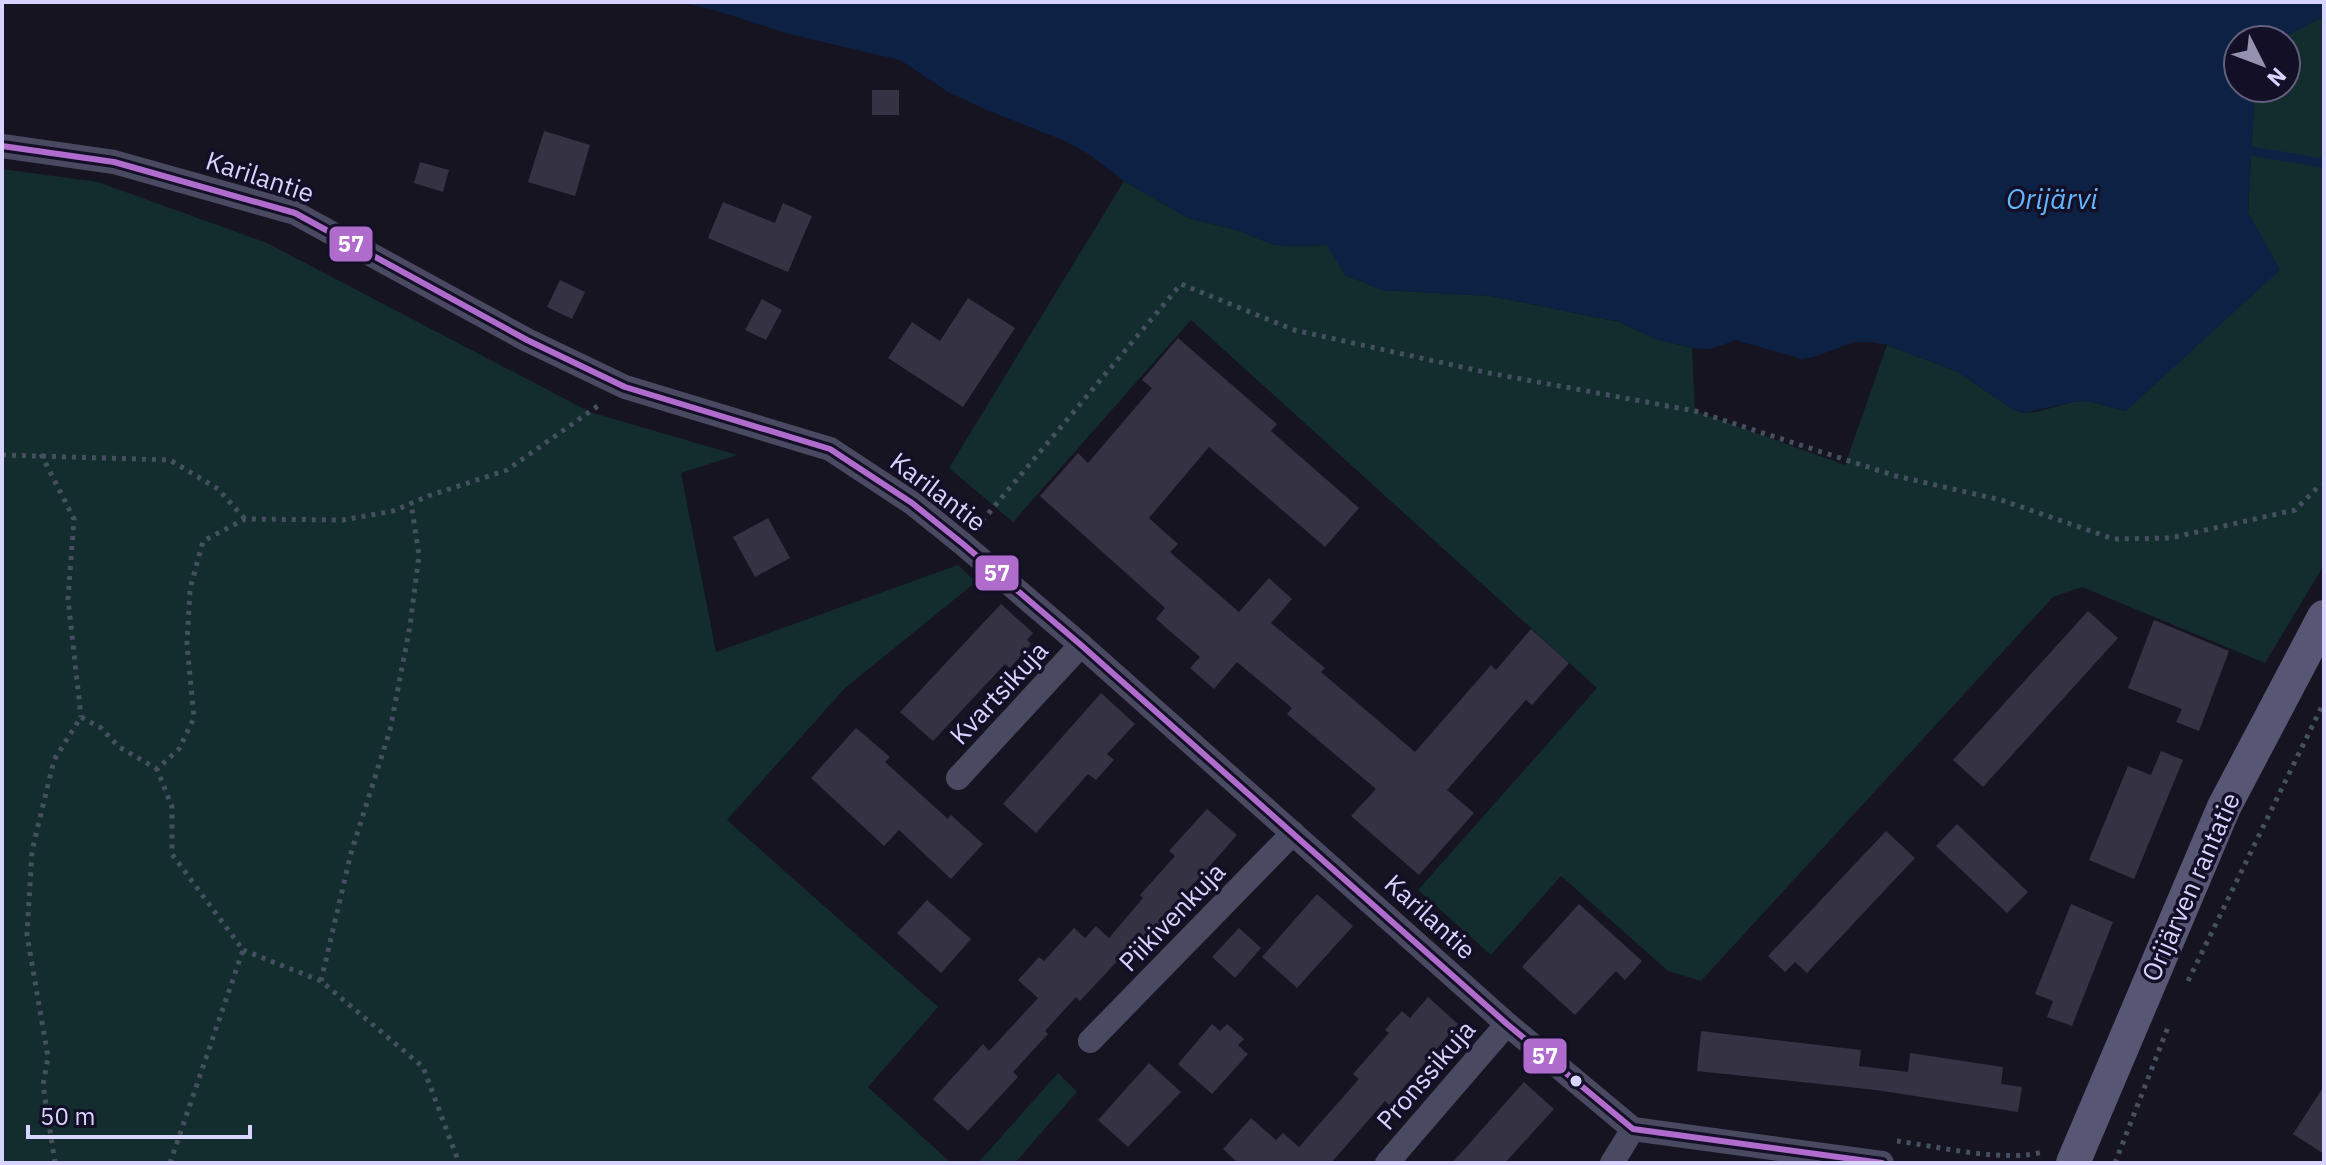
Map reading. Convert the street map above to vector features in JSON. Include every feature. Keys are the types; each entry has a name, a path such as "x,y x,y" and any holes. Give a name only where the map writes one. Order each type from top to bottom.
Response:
{"street":[{"name":"Karilantie","path":"2,146 114,162 295,213 527,340 625,387 830,449 912,503 1081,645 1507,1024 1633,1129"},
{"name":"Orijärven rantatie","path":"2075,1157 2224,807 2324,617"},
{"name":"Kvartsikuja","path":"958,778 1081,645"},
{"name":"Piikivenkuja","path":"1090,1041 1293,833"},
{"name":"Pronssikuja","path":"1387,1163 1507,1024"},
{"path":"1612,1163 1633,1129 1882,1163"}],"path":[{"path":"982,521 1181,284 1294,330 1489,373 1695,411 1896,476 2001,500 2114,539 2170,538 2295,510 2318,487 2324,485"},
{"path":"157,769 179,749 194,718 187,644 190,589 203,541 245,519 343,520 393,511 507,470 625,387"},
{"path":"41,454 74,519 68,599 81,717 54,760 32,851 28,907 27,935 48,1057 43,1085 55,1163"},
{"path":"2,455 170,460 218,489 245,519"},
{"path":"321,981 351,853 393,715 410,626 419,555 411,503"},
{"path":"973,515 994,531"},
{"path":"2186,984 2324,702"},
{"path":"81,717 101,728 119,747 157,769 172,807 172,854 243,950 321,981 423,1067 459,1163"},
{"path":"170,1163 243,950"},
{"path":"2115,1163 2169,1026"},
{"path":"1896,1141 2006,1155 2034,1155 2060,1146 2075,1157"}],"green space":[{"path":"2324,16 2324,565 2265,663 2082,587 2053,597 1701,981 1668,971 1561,876 1491,955 1418,890 1597,688 1191,320 1013,522 949,468 1124,181 1188,218 1237,230 1272,244 1328,245 1345,275 1382,290 1490,296 1619,322 1656,339 1692,348 1695,411 1845,465 1887,345 1958,372 2012,409 2023,413 2088,401 2126,411 2248,212 2254,104 2302,104 2302,28"},
{"path":"2,169 98,182 267,243 590,412 737,455 681,473 716,652 958,565 976,582 845,688 727,820 938,1007 868,1087 951,1163 2,1163"},
{"path":"1058,1073 1077,1092 1015,1163 978,1163"}],"water":[{"name":"Orijärvi","path":"679,2 2324,2 2324,16 2302,28 2302,24 2222,24 2222,104 2254,104 2248,212 2280,270 2126,411 2088,401 2024,413 2012,409 1958,372 1887,345 1854,342 1801,359 1736,340 1711,349 1692,348 1656,339 1619,322 1490,296 1382,290 1345,275 1327,245 1272,244 1237,230 1188,218 1124,181 1090,155 1065,141 948,92 900,60 789,34"}],"building":[{"path":"872,90 899,90 899,115 872,115"},
{"path":"544,131 590,145 575,196 528,182"},
{"path":"420,162 449,170 443,192 414,183"},
{"path":"723,202 775,223 783,203 812,216 788,272 708,238"},
{"path":"560,280 585,292 572,319 547,307"},
{"path":"968,298 1015,328 963,407 888,358 912,322 940,341"},
{"path":"762,299 782,310 766,340 745,330"},
{"path":"1178,338 1277,424 1271,431 1359,508 1325,547 1209,447 1149,518 1178,544 1170,552 1239,612 1269,578 1292,599 1271,623 1325,668 1321,672 1415,752 1491,665 1496,670 1531,629 1569,663 1532,705 1526,700 1447,790 1474,813 1419,875 1351,816 1376,789 1287,714 1292,708 1237,662 1214,689 1190,668 1200,657 1156,619 1165,608 1040,496 1078,453 1088,463 1152,388 1142,380"},
{"path":"768,518 790,558 755,577 733,537"},
{"path":"1001,604 1033,633 1027,640 1031,644 1010,668 1005,664 933,741 900,712"},
{"path":"2088,611 2118,638 1983,787 1953,760"},
{"path":"2154,620 2229,651 2199,731 2176,722 2182,709 2128,688"},
{"path":"1101,693 1135,724 1107,754 1114,760 1096,780 1088,774 1036,833 1003,804"},
{"path":"856,728 890,757 885,762 948,819 951,815 983,844 951,879 899,830 884,846 811,778"},
{"path":"2161,751 2183,760 2134,879 2089,860 2128,766 2151,775"},
{"path":"1207,809 1237,835 1186,893 1195,901 1150,954 1136,941 1080,1001 1076,997 1013,1072 1018,1077 968,1131 933,1099 983,1044 989,1051 1038,998 1018,980 1039,957 1044,961 1074,928 1085,938 1096,926 1109,938 1143,898 1140,895 1175,856 1169,851"},
{"path":"1957,824 2028,892 2007,913 1936,846"},
{"path":"1886,831 1915,858 1807,973 1795,962 1785,972 1768,956"},
{"path":"1317,894 1353,926 1297,988 1262,957"},
{"path":"927,900 971,939 941,973 897,933"},
{"path":"1579,904 1642,961 1625,980 1616,971 1575,1015 1522,967"},
{"path":"2071,904 2113,922 2072,1026 2047,1017 2053,1001 2035,994"},
{"path":"1239,928 1261,948 1235,978 1212,957"},
{"path":"1428,997 1458,1024 1389,1105 1385,1101 1331,1163 1238,1163 1223,1149 1251,1118 1276,1140 1283,1133 1299,1147 1359,1079 1353,1074 1389,1033 1385,1030 1402,1011 1410,1018"},
{"path":"1212,1024 1220,1031 1227,1024 1244,1039 1238,1045 1248,1054 1212,1094 1178,1064"},
{"path":"1701,1031 1861,1050 1859,1066 1908,1072 1910,1053 2003,1067 2001,1084 2022,1087 2018,1112 1876,1090 1697,1071"},
{"path":"1149,1063 1181,1092 1128,1147 1098,1120"},
{"path":"1524,1082 1554,1109 1505,1163 1452,1163"},
{"path":"2324,1086 2324,1154 2293,1134"}],"waterway":[{"path":"2251,151 2324,163"}],"transit line":[{"name":"57","path":"2,146 114,162 295,213 527,340 625,387 830,449 912,503 963,544 1507,1024 1633,1129 1882,1163"}]}
